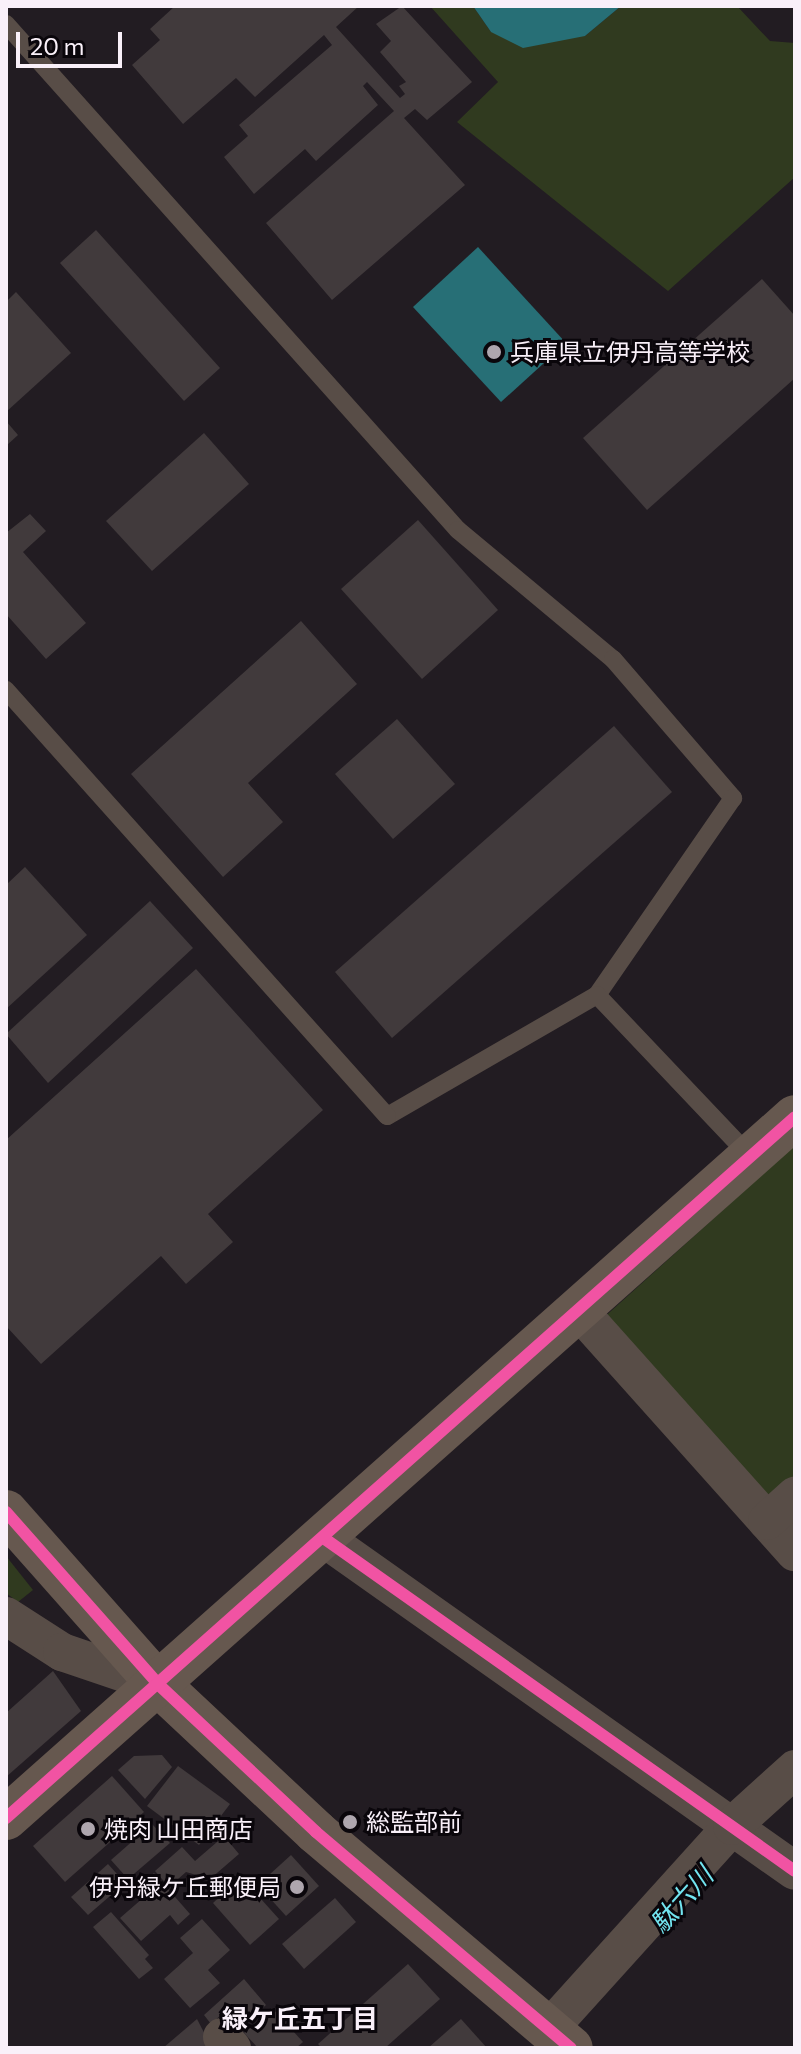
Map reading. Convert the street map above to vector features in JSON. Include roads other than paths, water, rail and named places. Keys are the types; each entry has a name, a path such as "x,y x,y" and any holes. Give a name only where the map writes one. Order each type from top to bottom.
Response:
{"street":[{"path":"6,1818 581,1313 795,1117"},
{"path":"581,1313 781,1509 795,1552"},
{"path":"6,1512 159,1685 316,1832 554,2041 732,1826 795,1769"},
{"path":"325,1539 795,1871"},
{"path":"6,1616 62,1652 159,1685"}],"lane":[{"path":"6,24 458,530 613,659 733,798 597,995 387,1116 6,690"},
{"path":"597,995 751,1157"}],"water":[{"path":"473,6 621,6 585,36 523,48 491,32"},
{"path":"478,247 566,343 501,402 413,307"}],"place":[{"name":"兵庫県立伊丹高等学校","path":"494,352"},
{"name":"総監部前","path":"350,1822"},
{"name":"焼肉 山田商店","path":"88,1829"},
{"name":"伊丹緑ケ丘郵便局","path":"297,1887"}],"district":[{"name":"緑ケ丘五丁目","path":"300,2018"}],"water label":[{"name":"駄六川","path":"681,1899"}]}
